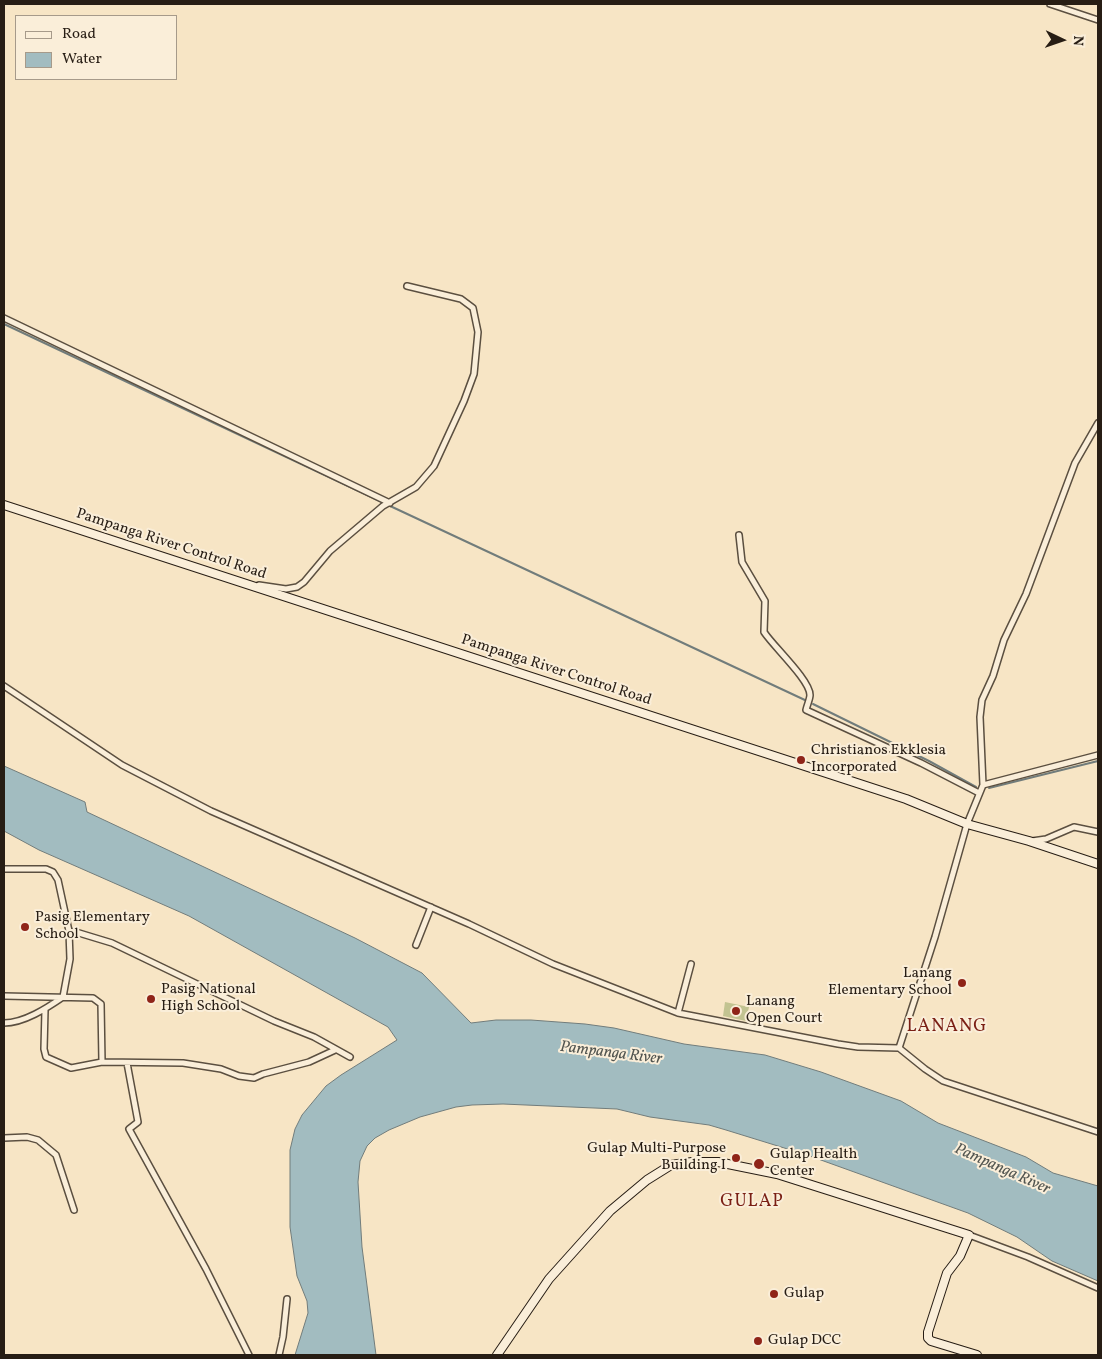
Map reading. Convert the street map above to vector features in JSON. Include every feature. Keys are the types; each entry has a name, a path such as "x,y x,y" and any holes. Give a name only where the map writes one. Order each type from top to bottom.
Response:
{"main road":[{"name":"Pampanga River Control Road","path":"4,504 906,799 967,824 1029,841 1098,864"},
{"path":"497,1355 549,1279 610,1210 647,1180 671,1165 692,1162 718,1162 777,1174 969,1235 960,1256 947,1274 928,1332 928,1338 931,1341 977,1355"}],"street":[{"path":"1050,4 1098,20"},
{"path":"248,585 286,589 297,587 304,582 330,551 387,504 416,487 434,466 464,401 474,374 478,332 473,308 461,299 407,286"},
{"path":"4,318 387,504"},
{"path":"899,1048 967,824 983,785 980,717 982,700 993,676 1004,640 1026,594 1075,463 1098,423"},
{"path":"739,535 742,562 765,601 764,632 795,668 809,690 810,695 806,710 921,763 979,793"},
{"path":"4,686 122,764 211,811 431,907 552,964 678,1013 838,1044 858,1047 899,1048 943,1081 1098,1132"},
{"path":"983,785 1098,755"},
{"path":"1029,841 1046,839 1074,827 1098,832"},
{"path":"4,869 46,869 53,872 58,880 69,931 70,959 63,997 45,1010 12,1023 4,1023"},
{"path":"416,945 431,907"},
{"path":"69,931 112,943 274,1021 314,1037 350,1057"},
{"path":"678,1013 691,964"},
{"path":"4,996 93,998 101,1004 102,1062"},
{"path":"45,1010 44,1049 46,1057 71,1068 102,1062 183,1063 221,1069 239,1076 254,1078 309,1062 335,1050"},
{"path":"127,1062 138,1122 130,1129 206,1269 249,1355"},
{"path":"4,1138 27,1137 38,1140 56,1155 74,1210"},
{"path":"969,1235 1028,1257 1098,1288"},
{"path":"279,1355 287,1299"}],"green space":[{"name":"Lanang Open Court","path":"725,1002 749,1007 746,1021 723,1016"}],"water":[{"name":"Pampanga River","path":"4,766 85,802 87,812 355,938 422,973 471,1023 496,1020 531,1020 585,1024 614,1028 684,1044 765,1055 821,1072 901,1101 938,1123 1026,1157 1053,1173 1098,1186 1098,1281 1052,1261 1017,1237 968,1213 807,1155 709,1125 650,1117 617,1109 503,1104 472,1105 456,1107 420,1117 389,1130 375,1138 367,1146 360,1161 358,1182 362,1247 376,1355 295,1355 308,1313 307,1301 297,1276 290,1227 290,1150 295,1129 302,1115 326,1086 397,1040 388,1027 189,916 39,850 4,831"}],"waterway":[{"path":"4,324 384,503"},
{"path":"388,505 807,701"},
{"path":"813,704 929,761 976,787"},
{"path":"989,788 1098,761"}],"place":[{"name":"Christianos Ekklesia Incorporated","path":"801,760"},
{"name":"Pasig Elementary School","path":"25,927"},
{"name":"Lanang Elementary School","path":"962,983"},
{"name":"Pasig National High School","path":"151,999"},
{"name":"Lanang Open Court","path":"736,1011"},
{"name":"Gulap Multi-Purpose Building I","path":"736,1158"},
{"name":"Gulap Health Center","path":"759,1164"},
{"name":"Gulap","path":"774,1294"},
{"name":"Gulap DCC","path":"758,1341"}],"district":[{"name":"LANANG","path":"947,1028"},
{"name":"GULAP","path":"752,1203"}]}
